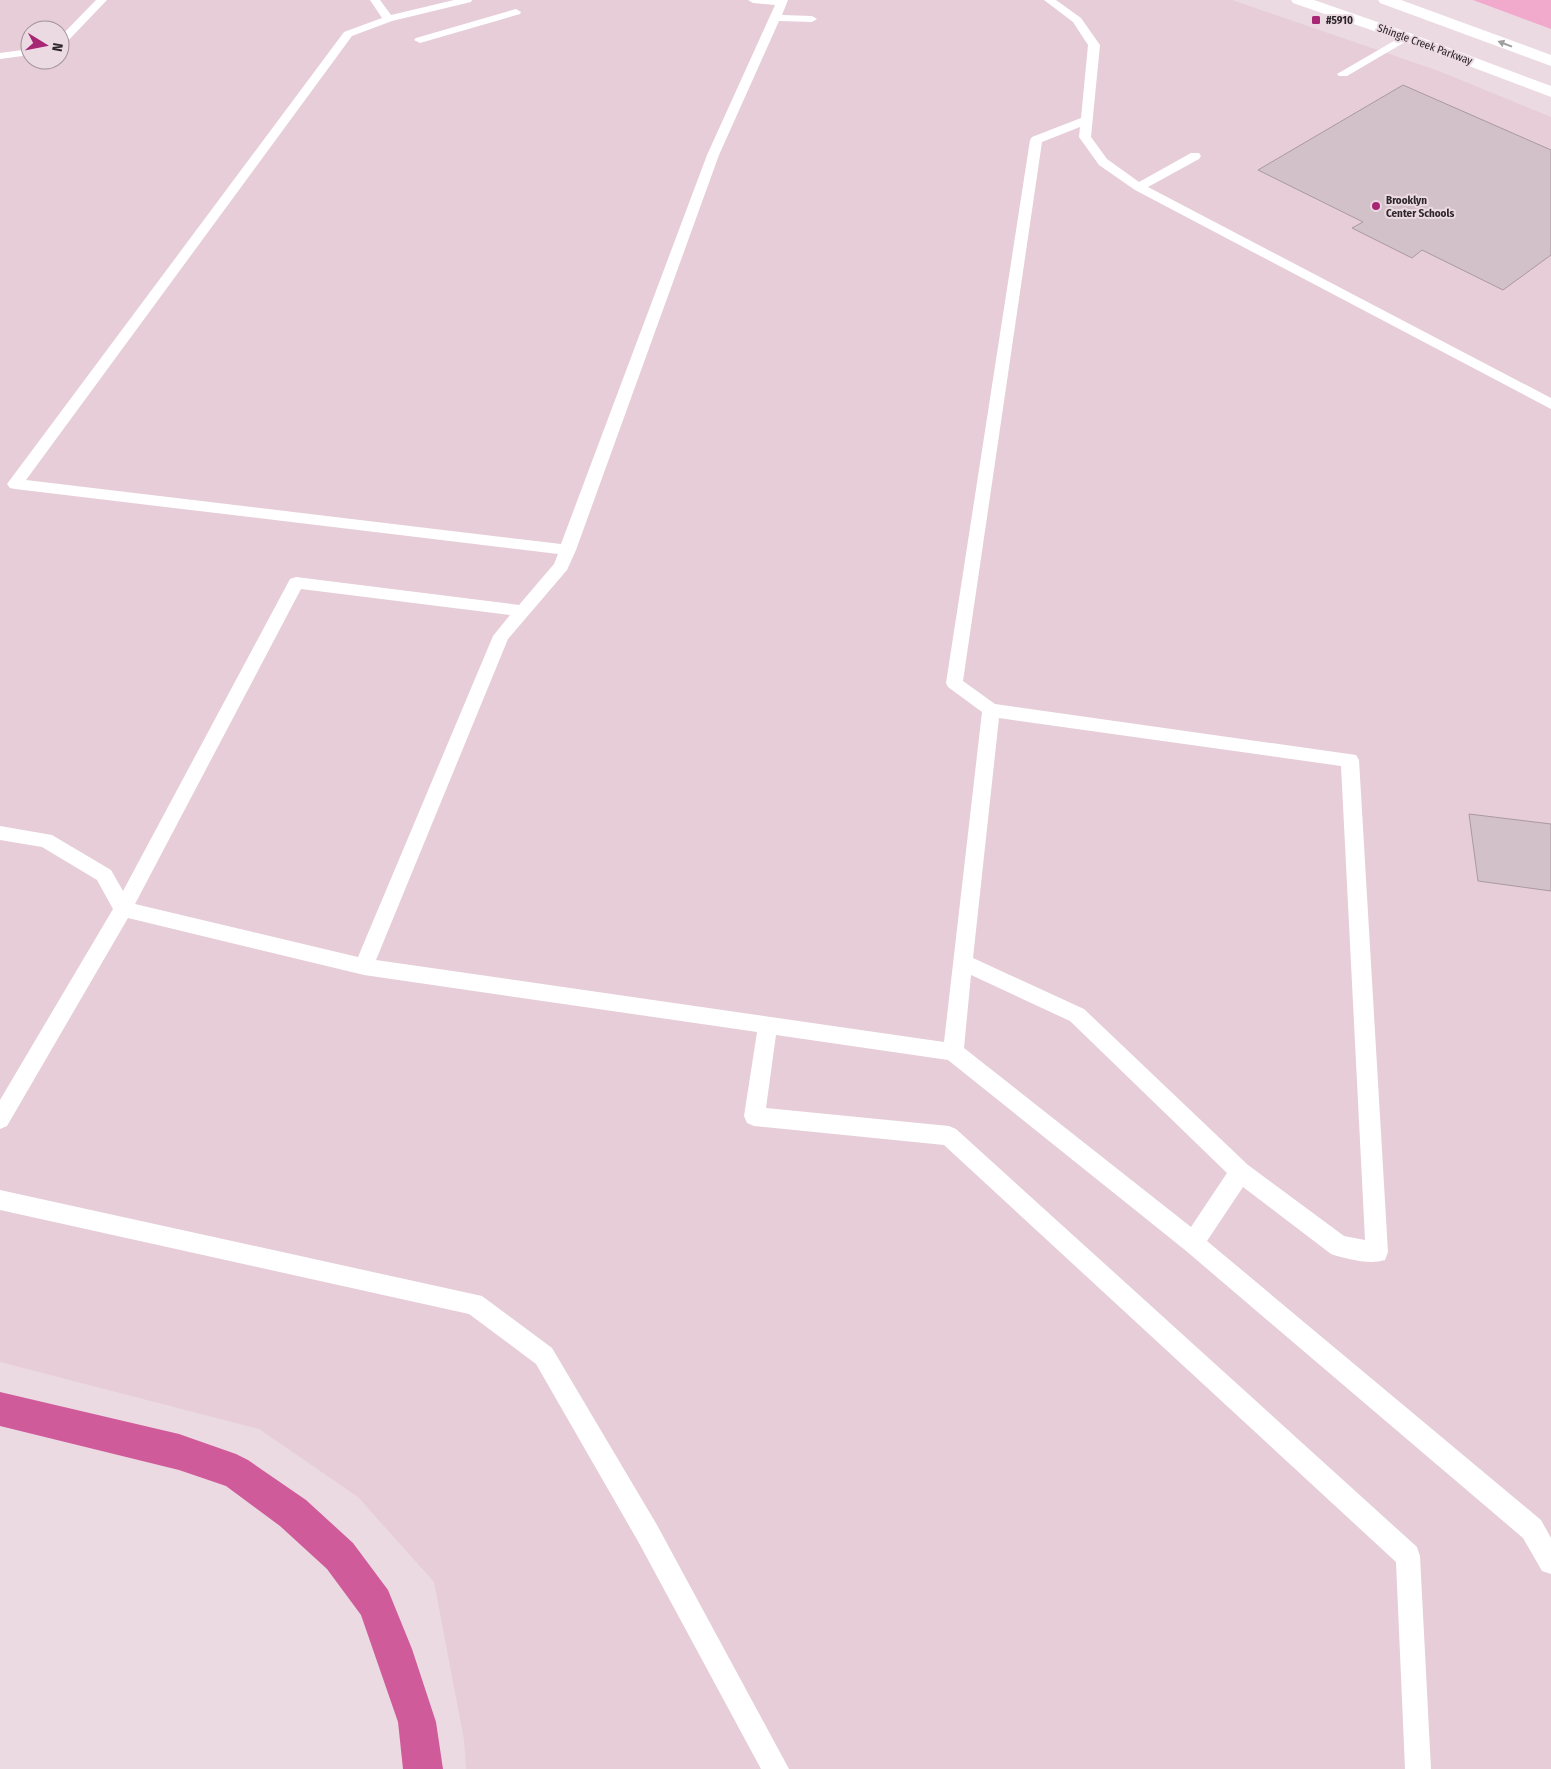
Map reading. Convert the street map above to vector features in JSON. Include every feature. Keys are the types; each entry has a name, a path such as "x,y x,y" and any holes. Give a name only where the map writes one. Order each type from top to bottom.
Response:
{"highway":[{"path":"0,1409 188,1454 236,1472 294,1513 340,1556 375,1603 393,1649 417,1722 424,1769"}],"street":[{"name":"Shingle Creek Parkway","path":"1299,0 1406,37 1551,92"},
{"path":"1386,0 1551,61"}],"lane":[{"path":"70,33 102,0"},
{"path":"375,0 388,19"},
{"path":"467,0 388,19 348,34 15,484 568,550"},
{"path":"753,0 780,7 812,19"},
{"path":"1049,0 1077,20 1094,45 1085,137 1103,162 1139,186 1551,404"},
{"path":"364,968 501,636 562,566 713,155 780,7"},
{"path":"420,40 516,12"},
{"path":"1343,74 1406,37"},
{"path":"0,56 20,53"},
{"path":"963,962 1077,1015 1240,1172 1339,1246 1377,1252 1350,760 991,710 954,682 1036,140 1087,120"},
{"path":"1139,186 1195,156"},
{"path":"0,1119 123,909 296,583 523,611"},
{"path":"953,1052 991,710"},
{"path":"0,833 46,840 104,875 123,909 364,968 953,1052 1193,1243 1532,1529 1551,1562"},
{"path":"768,1025 754,1116 949,1136 1408,1556 1418,1769"},
{"path":"1193,1243 1240,1172"},
{"path":"0,1200 474,1304 544,1356 648,1534 776,1769"}],"shaded area":[{"path":"0,0 1232,0 1439,71 1551,117 1551,1769 466,1769 464,1740 434,1582 358,1497 259,1429 0,1362"},
{"path":"1473,0 1551,0 1551,29"}],"building":[{"path":"1403,85 1551,150 1551,255 1503,290 1422,250 1412,258 1352,228 1363,222 1258,170"},
{"path":"1469,814 1551,824 1551,891 1478,881"}],"place":[{"name":"#5910","path":"1316,20"},
{"name":"Brooklyn Center Schools","path":"1376,206"}]}
